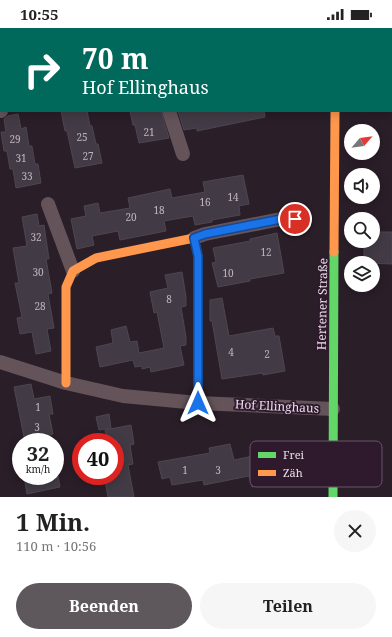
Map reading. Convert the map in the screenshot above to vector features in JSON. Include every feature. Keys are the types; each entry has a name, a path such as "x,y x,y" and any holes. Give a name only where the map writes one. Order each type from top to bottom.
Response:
{"street":[{"path":"169,112 183,154"},
{"name":"Hertener Straße","path":"333,441 335,112"},
{"path":"48,204 73,272"},
{"path":"66,383 66,287 73,272 96,258 194,238 213,232 281,219 295,219"},
{"path":"194,238 198,256 198,403"},
{"name":"Hof Ellinghaus","path":"0,362 66,383 123,396 198,403 333,409"}],"building":[{"path":"61,112 87,112 96,144 98,144 102,163 75,168 67,131 65,131"},
{"path":"130,112 161,112 169,138 139,143 135,125 133,125"},
{"path":"178,112 264,112 265,117 197,131 197,128 184,130"},
{"path":"18,114 21,129 26,127 29,146 32,146 35,164 38,164 41,183 16,188 13,169 10,169 7,151 4,151 1,132 6,132 4,119 8,116"},
{"path":"243,175 249,204 239,206 240,215 195,225 193,216 164,221 166,231 120,240 118,231 92,236 94,245 77,249 71,219 86,216 84,206 98,203 100,213 130,208 128,198 170,189 172,198 205,192 203,182"},
{"path":"37,214 39,226 44,225 49,259 46,259 52,293 48,294 54,328 47,329 51,351 36,354 32,332 20,334 17,318 22,317 15,283 19,283 13,248 27,246 22,217"},
{"path":"380,232 392,232 392,264 380,264 380,256 364,256 364,248 380,248"},
{"path":"277,233 284,273 218,287 212,263 216,262 213,248 250,241 250,239"},
{"path":"182,272 186,306 181,307 186,345 180,346 184,365 151,372 150,367 142,369 142,366 135,367 133,360 100,367 96,347 113,343 111,330 126,326 130,342 137,341 139,353 164,348 157,312 154,313 150,292 168,288 165,275"},
{"path":"222,298 229,336 273,328 275,336 279,336 285,371 222,379 212,321 210,321 210,300"},
{"path":"31,384 34,399 50,396 53,414 49,414 53,433 23,433 14,387"},
{"path":"109,414 111,428 99,430 96,417"},
{"path":"131,425 134,444 130,445 133,464 128,465 134,497 108,497 106,485 124,485 124,433 106,433 105,430"},
{"path":"230,444 234,460 250,457 250,480 249,476 204,485 203,480 172,485 170,477 162,479 158,462 210,453 209,448"},
{"path":"26,485 60,485 60,487 27,494"}],"traffic: fast":[{"path":"333,441 334,252"},
{"path":"198,313 198,403"},
{"path":"333,487 333,497"}],"traffic: slow":[{"path":"334,252 335,112"},
{"path":"66,383 66,287 73,271 96,258 194,238 198,256 198,313"}],"route":[{"path":"198,403 198,256 194,238 205,234 281,219 295,219"}]}
